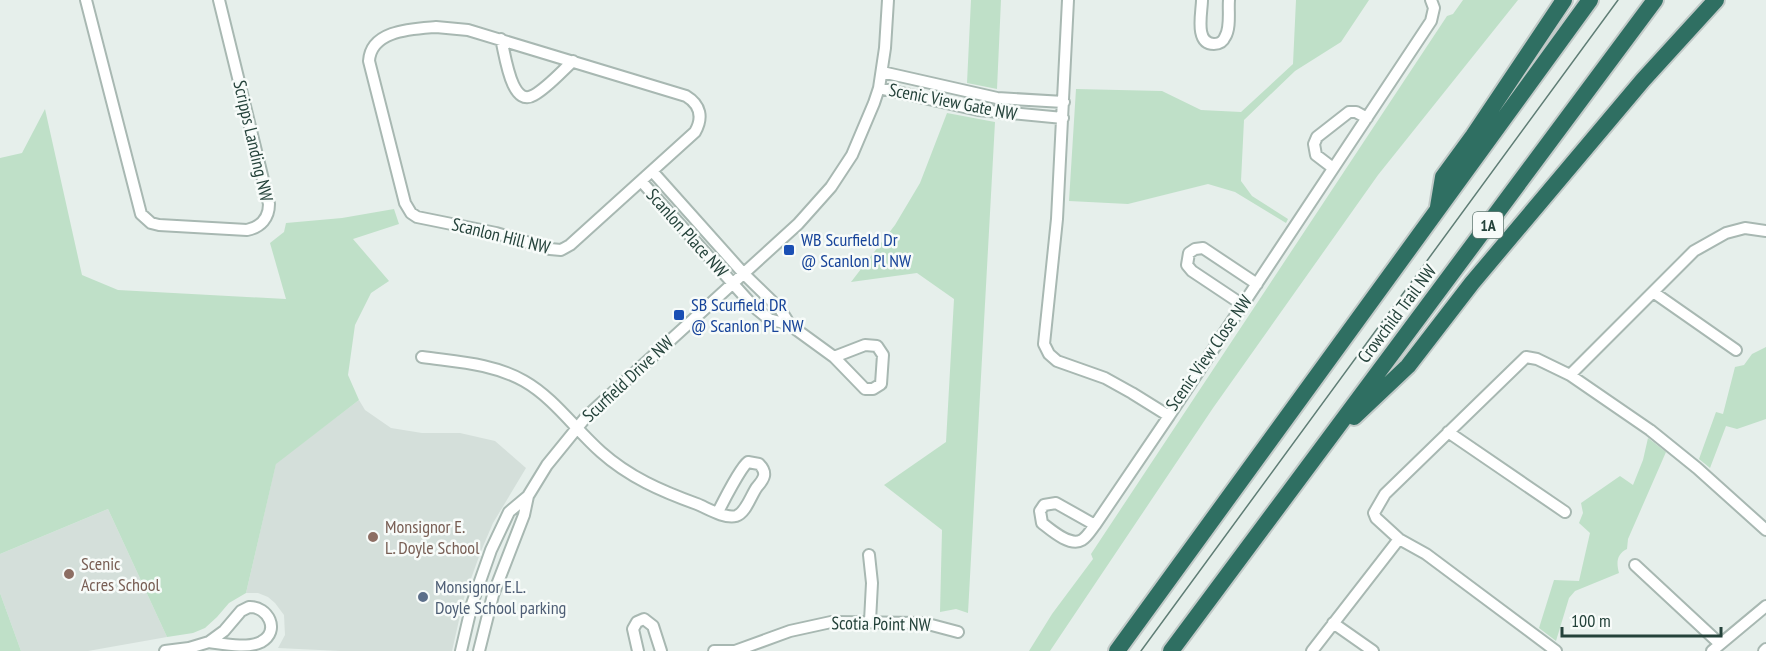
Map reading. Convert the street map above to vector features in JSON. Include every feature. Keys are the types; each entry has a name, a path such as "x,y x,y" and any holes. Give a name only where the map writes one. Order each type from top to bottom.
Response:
{"highway":[{"path":"1438,210 1443,177 1564,0"},
{"name":"Crowchild Trail NW","path":"1117,651 1590,0"},
{"name":"Crowchild Trail NW","path":"1171,651 1655,0"},
{"path":"1321,449 1408,366 1472,283 1643,80 1716,0"}],"street":[{"name":"Scripps Landing NW","path":"87,0 141,214 151,223 159,225 247,230 257,227 264,221 269,204 219,0"},
{"name":"Scurfield Drive NW","path":"461,651 472,604 491,550 509,512 528,496 547,465 577,427 634,372 798,224 831,187 860,138 879,88 888,0"},
{"name":"Scenic View Close NW","path":"1068,0 1054,256 1044,339 1045,348 1057,361 1105,378 1169,417 1431,21 1434,14 1431,0"},
{"path":"1202,0 1202,36 1206,42 1214,44 1222,41 1227,34 1229,0"},
{"name":"Scanlon Hill NW","path":"436,27 468,30 573,61 686,96 694,101 700,112 695,132 570,245 555,250 496,233 422,219 411,213 405,203 369,61 372,47 380,39 416,29 436,27"},
{"path":"501,39 514,89 520,96 533,96 573,61"},
{"name":"Scenic View Gate NW","path":"882,72 997,98 1064,102"},
{"name":"Scenic View Gate NW","path":"879,88 978,110 1063,118"},
{"path":"1333,168 1316,156 1314,144 1317,137 1349,112 1356,112 1367,118"},
{"name":"Scanlon Place NW","path":"652,171 744,274 780,309 789,325"},
{"name":"Scanlon Place NW","path":"641,181 753,306 769,319 789,325 834,357 865,389 873,389 880,384 883,355 877,346 865,345 834,357"},
{"path":"1570,375 1694,251 1726,233 1745,228 1766,231"},
{"path":"1243,305 1192,271 1187,265 1189,253 1203,248 1257,284"},
{"path":"1653,292 1736,350"},
{"path":"422,357 505,371 526,382 545,396 601,452 639,480 718,512 728,516 736,516 741,512 764,480 764,471 759,464 748,462 742,467 718,512"},
{"path":"1556,651 1426,554 1399,539 1376,518 1374,513 1385,494 1526,357 1537,359 1570,375 1656,434 1766,530"},
{"path":"1095,525 1056,503 1044,505 1040,511 1040,519 1045,526 1066,540 1076,542 1085,539 1095,525 1169,417"},
{"path":"1448,432 1565,512"},
{"name":"Scurfield Drive NW","path":"479,651 493,595 524,515 528,496"},
{"path":"1312,651 1399,539"},
{"path":"868,555 872,583 870,621"},
{"path":"1635,565 1716,647 1766,606"},
{"path":"165,651 189,650 209,642 224,631 244,608 258,607 270,617 271,630 261,642 235,645 209,642"},
{"path":"639,651 633,629 637,622 644,619 653,626 661,651"},
{"name":"Scotia Point NW","path":"714,651 735,651 753,647 790,631 831,622 924,623 958,632"},
{"path":"1333,623 1373,651"}],"shaded area":[{"name":"Monsignor E. L. Doyle School","path":"359,400 365,410 391,428 422,433 460,433 495,441 526,468 493,523 481,551 464,598 452,651 340,651 278,648 285,635 284,615 268,597 258,593 246,593 276,463"},
{"name":"Scenic Acres School","path":"108,509 167,637 88,651 21,651 0,593 0,554"}],"green space":[{"path":"971,0 1001,0 997,89 967,83"},
{"path":"1296,0 1369,0 1341,42 1295,71 1244,120 1241,181 1252,196 1288,219 1286,223 1235,192 1208,184 1128,204 1069,201 1076,89 1162,91 1201,110 1241,112 1293,64"},
{"path":"1463,0 1518,0 1378,175 1213,408 1050,651 1029,651 1052,614 1093,559 1091,554 1447,16 1453,14"},
{"path":"45,109 82,275 118,290 286,299 270,243 284,232 286,223 342,218 394,209 399,224 353,239 389,281 371,293 355,325 348,375 359,400 276,464 246,593 229,603 205,628 193,633 167,637 108,509 0,554 0,158 22,153"},
{"path":"947,113 995,122 968,613 956,609 940,612 942,530 884,485 946,442 954,299 917,273 851,282 895,225 920,183"},
{"path":"1766,347 1766,419 1737,429 1726,426 1710,468 1699,459 1716,412 1723,414 1735,367 1744,365 1752,354"},
{"path":"1648,438 1666,452 1628,539 1627,549 1618,559 1619,573 1575,591 1569,598 1556,641 1539,628 1554,580 1579,581 1590,533 1579,523 1583,513 1581,503 1620,476 1633,485 1643,460"},
{"path":"0,593 21,651 0,651"}],"tram line":[{"path":"1141,651 1618,0"}],"place":[{"name":"WB Scurfield Dr @ Scanlon Pl NW","path":"789,250"},
{"name":"SB Scurfield DR @ Scanlon PL NW","path":"679,315"},
{"name":"Monsignor E. L. Doyle School","path":"373,537"},
{"name":"Scenic Acres School","path":"69,574"},
{"name":"Monsignor E.L. Doyle School parking","path":"423,597"}]}
